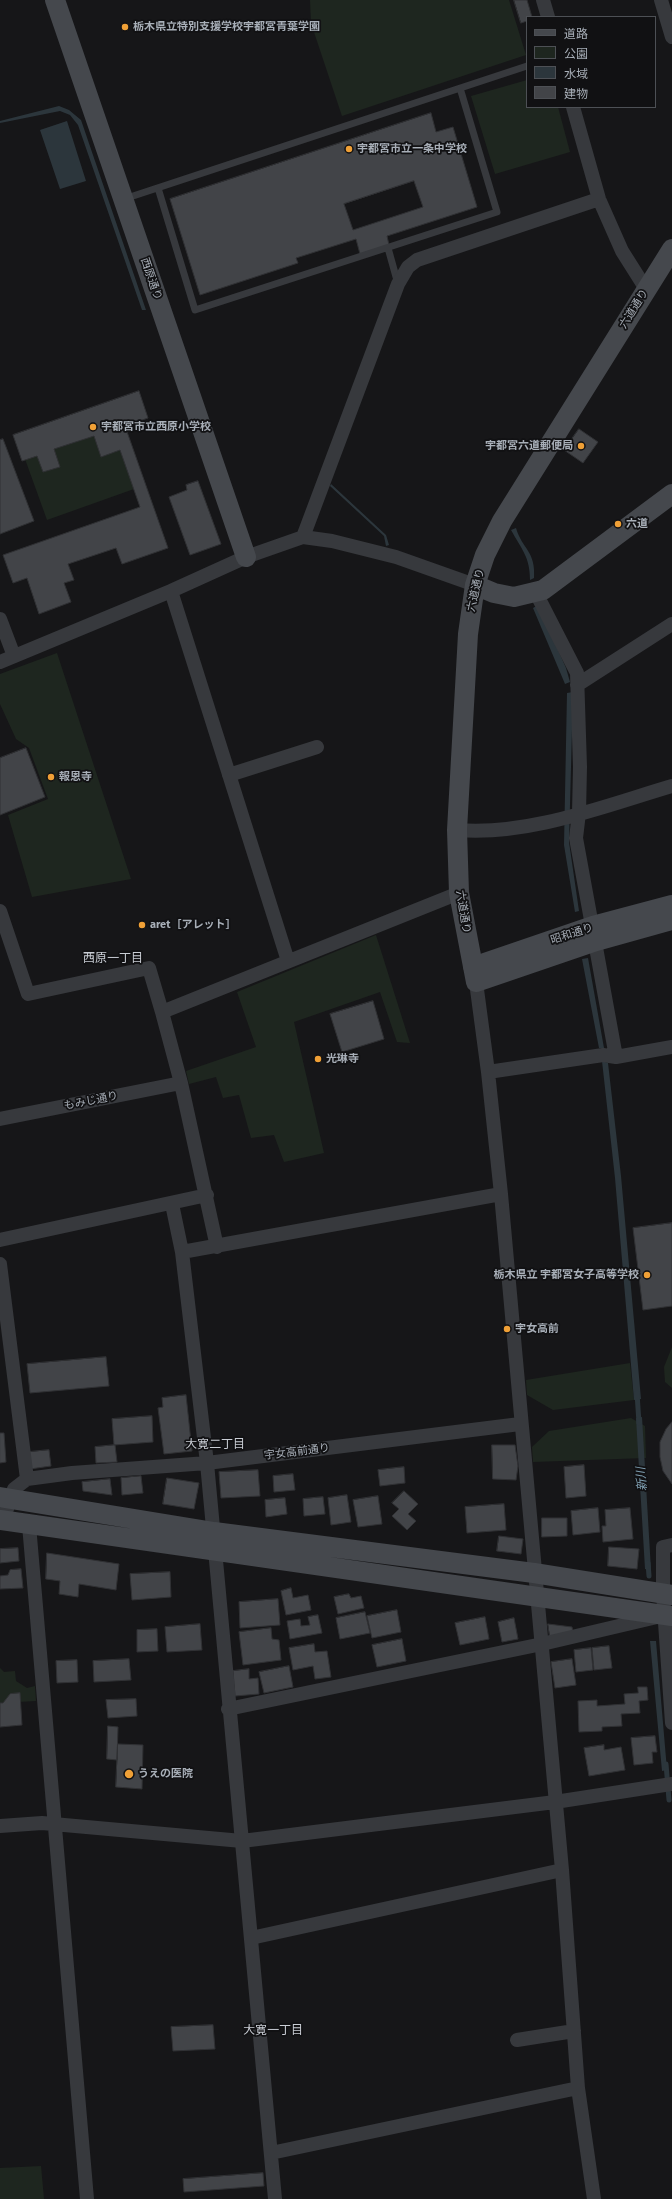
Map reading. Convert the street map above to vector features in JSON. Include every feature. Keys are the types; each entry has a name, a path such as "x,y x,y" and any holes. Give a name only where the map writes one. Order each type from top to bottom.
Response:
{"street":[{"name":"西原通り","path":"55,0 246,557"},
{"path":"543,0 548,16"},
{"path":"666,5 672,36"},
{"path":"573,108 599,199 622,251 646,290"},
{"path":"303,537 398,284 408,267 417,260 599,199"},
{"name":"六道通り","path":"474,974 459,893 457,830 468,634 475,585 485,555 502,521 672,249"},
{"path":"0,662 171,591 246,557 303,537 332,541 396,557 506,597 522,597 536,593 556,582 672,494"},
{"path":"171,591 288,962"},
{"path":"536,593 577,673 580,767 579,814 576,838 595,934 616,1058"},
{"path":"0,619 14,656"},
{"path":"577,685 672,624"},
{"path":"229,775 317,747"},
{"path":"457,830 509,828 579,814 672,786"},
{"path":"162,1012 459,893"},
{"name":"昭和通り","path":"474,974 595,934 672,905"},
{"path":"0,911 28,994 149,968 181,1083 218,1247"},
{"name":"昭和通り","path":"595,934 672,920"},
{"path":"474,974 488,1072 501,1194 520,1424 536,1598 542,1644 562,1870 578,2088 594,2199"},
{"path":"488,1072 603,1055 616,1058 672,1047"},
{"name":"もみじ通り","path":"0,1119 181,1083"},
{"path":"182,1252 218,1247 501,1194"},
{"path":"0,1240 172,1204 207,1195"},
{"path":"172,1204 182,1252 207,1463 216,1552 228,1709 242,1842 275,2199"},
{"path":"0,1264 27,1479 5,1498 1,1520 668,1616"},
{"name":"宇女高前通り","path":"27,1479 72,1473 207,1463 520,1424"},
{"path":"5,1498 214,1532 534,1573 668,1595"},
{"path":"30,1525 87,2199"},
{"path":"672,1545 663,1546 668,1595 672,1723"},
{"path":"228,1709 542,1644 668,1616"},
{"path":"0,1826 42,1823 242,1842 555,1802 672,1784"},
{"path":"251,1938 562,1870"},
{"path":"517,2040 574,2031"},
{"path":"271,2153 578,2088"}],"lane":[{"path":"124,199 526,66"},
{"path":"158,188 195,310 497,212 460,88"},
{"path":"388,248 398,284"}],"green space":[{"path":"310,0 509,0 526,55 342,116 311,23"},
{"path":"526,80 526,108 558,108 570,152 495,174 471,96"},
{"path":"94,436 101,457 120,450 134,489 47,520 25,459 37,456 43,472 60,467 54,449"},
{"name":"報恩寺","path":"57,653 131,879 32,897 8,815 48,799 29,748 16,739 0,704 0,674"},
{"path":"376,935 410,1043 397,1042 380,992 294,1022 324,1153 284,1162 274,1135 251,1138 239,1095 223,1098 216,1077 189,1084 186,1071 256,1047 237,992"},
{"path":"672,1347 672,1388 665,1382 664,1367"},
{"path":"630,1363 634,1400 553,1410 527,1395 526,1380"},
{"path":"631,1418 645,1426 646,1458 533,1462 532,1447 549,1431"},
{"path":"0,1668 4,1672 15,1671 16,1681 27,1688 35,1686 36,1701 0,1703"},
{"path":"41,2166 44,2199 0,2199 0,2168"}],"water":[{"path":"59,106 69,110 81,120 146,310 142,310 78,125 70,115 60,111 0,123 0,121"},
{"path":"67,121 86,181 60,189 40,130"},
{"path":"331,484 386,535 389,545 386,546 384,536 330,486"},
{"path":"516,528 533,562 534,578 530,580 527,559 511,530"},
{"path":"538,605 566,668 570,682 565,684 533,608"},
{"path":"573,692 569,842 579,911 575,912 564,845 567,693"},
{"path":"588,958 604,1048 599,1048 582,959"},
{"path":"602,1061 608,1063 621,1176 641,1399 634,1400 615,1178"},
{"path":"642,1417 651,1570 645,1569 636,1418"},
{"path":"650,1641 656,1641 667,1770 662,1771"}],"building":[{"path":"514,0 527,0 532,16 526,16 526,21 521,23"},
{"path":"431,113 436,132 453,127 477,207 387,236 389,245 360,254 356,239 296,258 298,263 200,295 170,199","holes":["414,181 423,207 353,230 344,204"]},
{"path":"139,391 148,418 125,426 168,548 122,564 116,548 68,564 74,580 64,583 71,602 39,614 27,578 13,583 3,555 140,507 120,450 101,457 94,436 54,449 60,467 43,472 37,456 22,461 13,435"},
{"name":"宇都宮六道郵便局","path":"579,429 598,442 583,463 564,450"},
{"path":"3,439 34,521 0,534 0,440"},
{"path":"198,481 221,544 190,555 169,497 187,490 186,485"},
{"path":"26,748 45,797 0,815 0,758"},
{"path":"373,1001 384,1039 342,1052 330,1014"},
{"path":"672,1223 672,1306 643,1310 633,1228"},
{"path":"106,1357 109,1386 30,1393 27,1364"},
{"path":"186,1395 192,1451 164,1454 158,1408 163,1407 162,1398"},
{"path":"152,1416 153,1442 114,1445 112,1419"},
{"path":"672,1422 672,1484 663,1471 660,1457 660,1442 666,1429"},
{"path":"0,1433 4,1433 6,1462 0,1463"},
{"path":"115,1445 117,1462 96,1463 95,1447"},
{"path":"492,1445 515,1445 518,1466 516,1480 493,1479"},
{"path":"49,1450 51,1466 30,1469 29,1452"},
{"path":"584,1465 586,1496 566,1498 564,1467"},
{"path":"404,1467 405,1483 380,1486 378,1470"},
{"path":"258,1470 260,1496 221,1498 219,1472"},
{"path":"293,1474 295,1490 274,1492 273,1476"},
{"path":"141,1476 143,1493 122,1495 121,1478"},
{"path":"167,1478 199,1483 194,1509 163,1504"},
{"path":"110,1479 112,1495 83,1491 82,1482"},
{"path":"404,1491 418,1504 408,1514 416,1521 407,1530 392,1516 399,1509 392,1503"},
{"path":"347,1495 351,1522 331,1525 328,1498"},
{"path":"378,1496 382,1524 358,1527 353,1500"},
{"path":"323,1497 325,1514 304,1516 303,1499"},
{"path":"285,1498 287,1514 266,1517 265,1500"},
{"path":"504,1504 506,1530 467,1533 465,1507"},
{"path":"598,1508 600,1532 573,1535 571,1511"},
{"path":"630,1508 633,1539 603,1542 602,1526 606,1526 605,1510"},
{"path":"542,1518 567,1518 567,1536 542,1537"},
{"path":"499,1536 523,1539 521,1554 497,1551"},
{"path":"609,1547 639,1549 637,1569 608,1566"},
{"path":"18,1548 19,1561 0,1563 0,1549"},
{"path":"47,1553 119,1564 116,1590 79,1584 78,1597 59,1594 60,1581 46,1579"},
{"path":"21,1569 23,1588 0,1589 0,1576 8,1575 10,1570"},
{"path":"170,1572 171,1597 132,1600 130,1574"},
{"path":"291,1588 293,1598 308,1595 311,1610 286,1615 281,1591"},
{"path":"349,1594 351,1598 361,1596 364,1608 338,1614 334,1597"},
{"path":"278,1599 280,1625 240,1628 239,1602"},
{"path":"397,1610 401,1632 372,1638 367,1616"},
{"path":"365,1612 370,1633 340,1639 336,1618"},
{"path":"318,1615 322,1633 290,1639 287,1621 300,1619 301,1626 310,1625 308,1617"},
{"path":"485,1617 489,1639 460,1645 455,1623"},
{"path":"514,1618 518,1639 502,1642 498,1622"},
{"path":"200,1624 202,1650 167,1652 165,1627"},
{"path":"548,1624 572,1627 573,1633 550,1637"},
{"path":"271,1628 272,1639 279,1640 281,1660 243,1665 239,1632"},
{"path":"157,1629 158,1651 137,1652 137,1630"},
{"path":"402,1639 406,1661 377,1667 372,1645"},
{"path":"314,1644 315,1652 327,1651 331,1677 315,1679 313,1666 293,1670 289,1648"},
{"path":"609,1646 612,1668 594,1670 592,1648"},
{"path":"591,1648 593,1670 576,1672 574,1650"},
{"path":"129,1659 131,1680 94,1682 93,1661"},
{"path":"572,1659 576,1685 555,1688 551,1662"},
{"path":"77,1660 78,1682 57,1683 56,1661"},
{"path":"289,1666 293,1687 264,1693 259,1672"},
{"path":"249,1669 249,1679 258,1678 259,1694 235,1696 233,1671"},
{"path":"638,1687 647,1687 648,1700 639,1701 640,1713 621,1714 622,1726 602,1727 602,1731 579,1732 578,1701 597,1700 597,1706 625,1704 624,1694 638,1693"},
{"path":"20,1693 22,1725 0,1727 0,1703 3,1703 10,1694"},
{"path":"136,1699 137,1716 108,1718 106,1700"},
{"path":"108,1726 118,1727 117,1760 107,1759"},
{"path":"655,1736 657,1752 652,1752 653,1763 634,1765 631,1738"},
{"name":"うえの医院","path":"118,1744 143,1745 142,1789 116,1787"},
{"path":"604,1745 604,1750 621,1747 625,1770 589,1776 584,1748"},
{"path":"213,2025 215,2049 173,2051 171,2027"},
{"path":"263,2173 264,2186 184,2192 183,2179"}],"waterway":[{"name":"新川","path":"637,1393 639,1423"},
{"name":"新川","path":"648,1563 649,1576"},
{"name":"新川","path":"666,1764 669,1800"}],"place":[{"name":"栃木県立特別支援学校宇都宮青葉学園","path":"125,27"},
{"name":"宇都宮市立一条中学校","path":"349,149"},
{"name":"宇都宮市立西原小学校","path":"93,427"},
{"name":"宇都宮六道郵便局","path":"581,446"},
{"name":"六道","path":"618,524"},
{"name":"報恩寺","path":"51,777"},
{"name":"aret［アレット］","path":"142,925"},
{"name":"光琳寺","path":"318,1059"},
{"name":"栃木県立 宇都宮女子高等学校","path":"647,1275"},
{"name":"宇女高前","path":"507,1329"},
{"name":"うえの医院","path":"129,1774"}],"district":[{"name":"西原一丁目","path":"113,959"},
{"name":"大寛二丁目","path":"215,1445"},
{"name":"大寛一丁目","path":"273,2031"}]}
